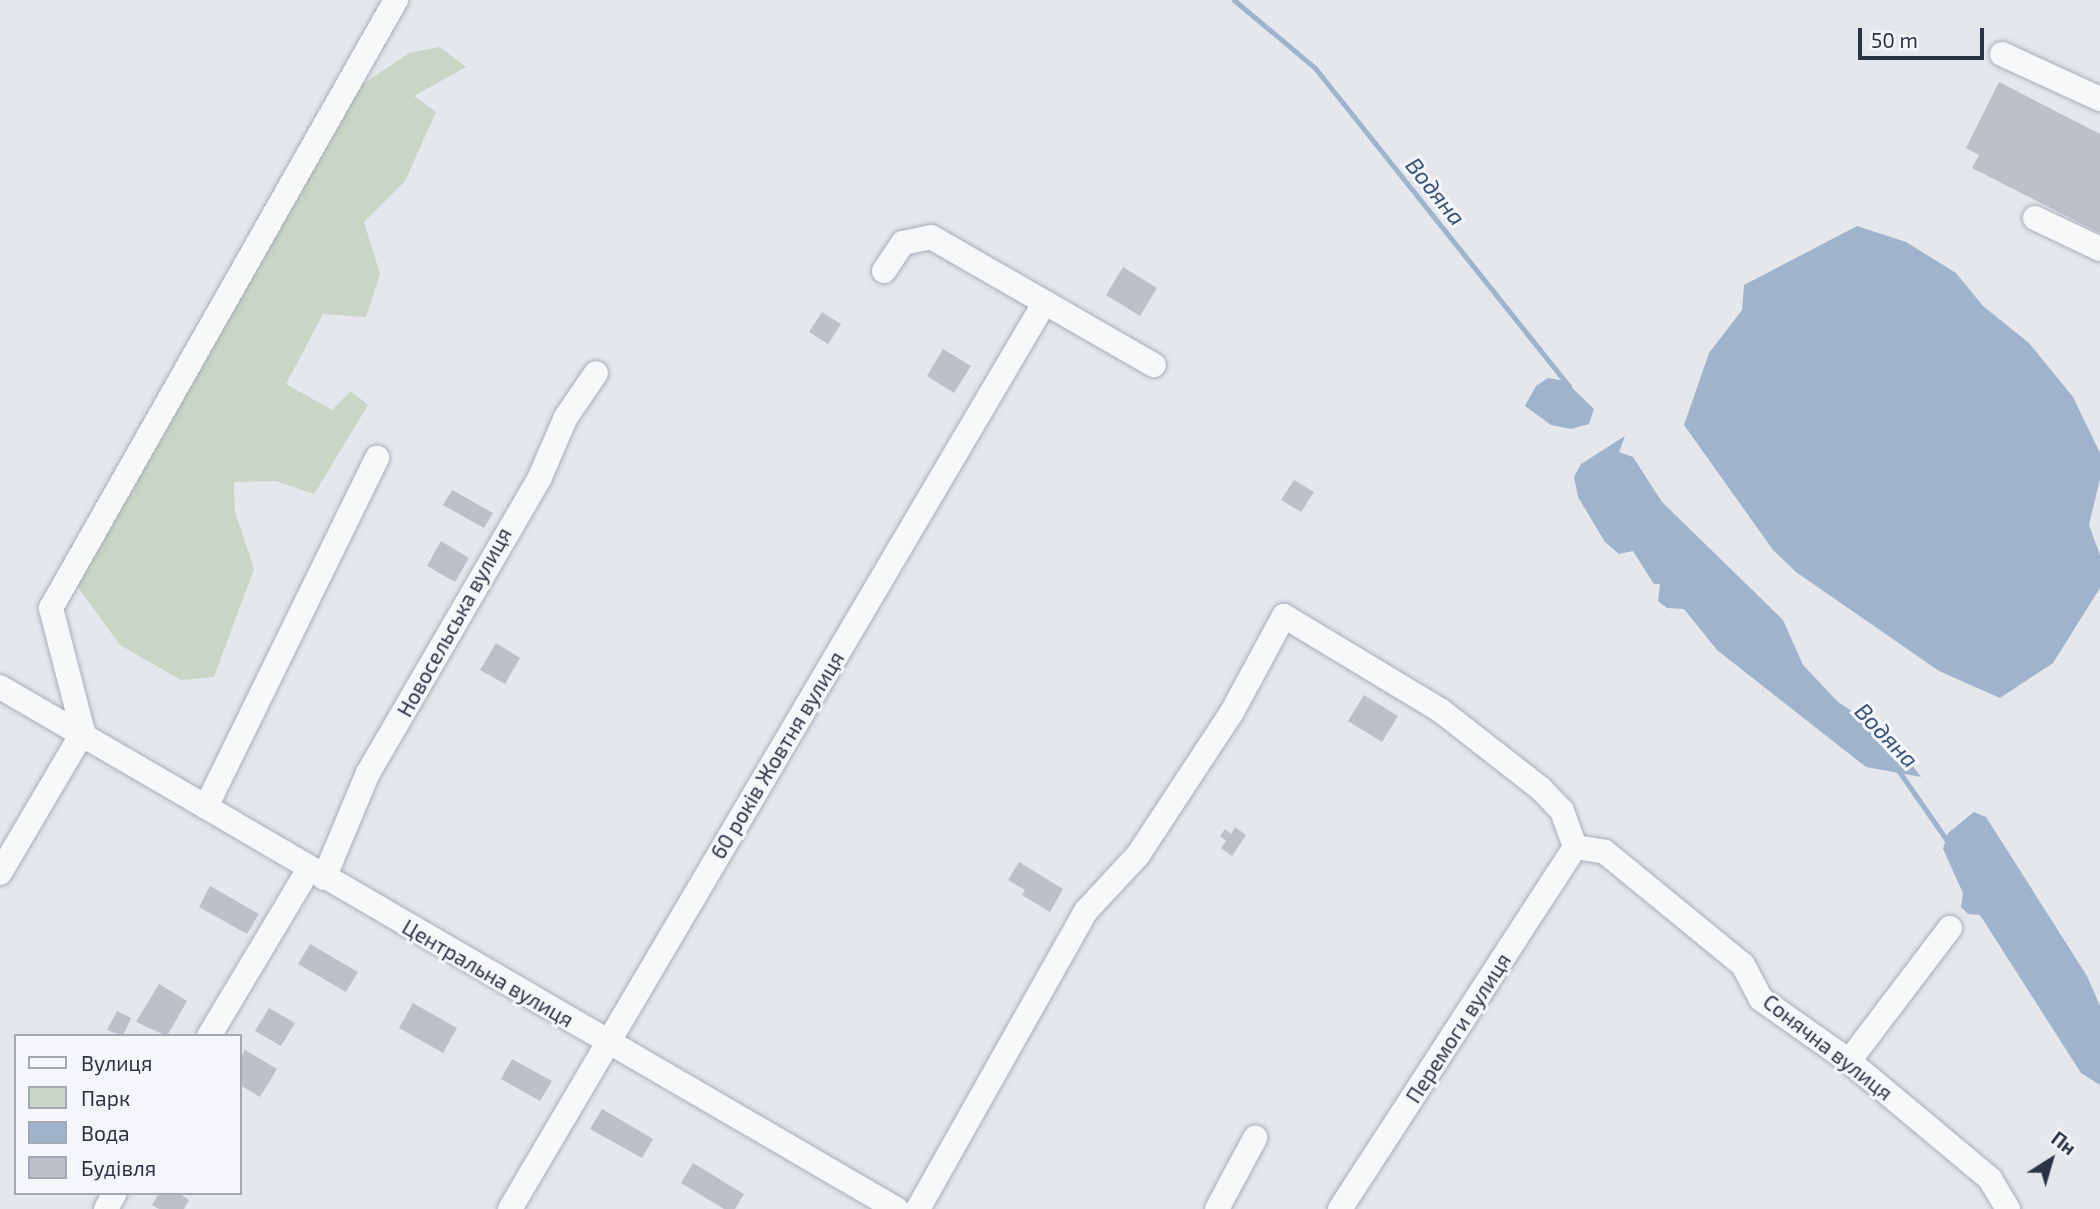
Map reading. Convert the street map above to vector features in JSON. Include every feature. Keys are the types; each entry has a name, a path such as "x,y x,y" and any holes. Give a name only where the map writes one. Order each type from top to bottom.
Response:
{"street":[{"path":"0,873 83,732 51,608 396,0"},
{"path":"2002,54 2100,99"},
{"path":"2035,218 2100,248"},
{"path":"884,271 903,243 932,237 1154,365"},
{"name":"60 років Жовтня вулиця","path":"510,1209 1045,302"},
{"name":"Новосельська вулиця","path":"210,1034 316,874 368,773 540,477 566,417 596,373"},
{"path":"206,807 377,458"},
{"path":"918,1209 1086,911 1138,855 1232,712 1284,616 1440,710 1541,789 1562,811 1575,846"},
{"name":"Центральна вулиця","path":"0,687 83,732 316,874 896,1209"},
{"name":"Сонячна вулиця","path":"1575,846 1605,852 1743,965 1761,999 1849,1061 1990,1179 2008,1209"},
{"name":"Перемоги вулиця","path":"1340,1209 1575,846"},
{"path":"1849,1061 1950,928"},
{"path":"1217,1209 1255,1138"}],"green space":[{"path":"440,47 466,67 414,96 436,112 405,181 364,222 380,274 366,317 323,314 286,384 332,410 351,391 368,405 314,494 276,481 234,482 235,512 254,569 214,677 181,680 120,645 77,586 357,88 409,53"}],"water":[{"path":"1857,226 1906,242 1956,273 1983,306 2029,343 2073,397 2100,453 2100,479 2089,525 2100,555 2100,588 2053,663 2000,698 1939,671 1796,572 1773,550 1684,425 1709,353 1742,310 1744,285"},
{"path":"1548,378 1565,381 1594,409 1589,424 1571,429 1551,425 1525,406 1536,386"},
{"path":"1625,436 1619,452 1633,457 1662,502 1783,620 1803,665 1838,702 1891,737 1921,777 1866,767 1717,650 1684,609 1667,608 1658,601 1660,584 1654,584 1633,551 1619,554 1605,542 1578,497 1574,477 1581,464"},
{"path":"1974,812 1986,817 2087,976 2100,1006 2100,1085 2081,1073 1980,915 1968,914 1961,907 1963,893 1943,849 1948,833"}],"building":[{"path":"1999,82 2100,134 2100,233 1972,168 1979,155 1966,148"},
{"path":"1123,267 1157,288 1140,316 1106,295"},
{"path":"822,312 841,324 828,344 809,332"},
{"path":"943,349 971,366 954,393 927,376"},
{"path":"1294,480 1314,492 1301,512 1281,500"},
{"path":"452,490 493,513 484,528 443,505"},
{"path":"441,541 469,558 455,582 427,566"},
{"path":"496,643 520,658 505,684 480,670"},
{"path":"1364,695 1398,716 1382,742 1348,721"},
{"path":"1235,827 1246,835 1232,856 1221,848 1226,841 1220,836 1225,829 1231,834"},
{"path":"1019,862 1063,889 1050,912 1022,895 1025,890 1008,880"},
{"path":"210,886 259,914 247,934 199,907"},
{"path":"310,944 358,972 346,992 298,964"},
{"path":"159,984 187,1001 168,1034 136,1022"},
{"path":"413,1003 457,1028 443,1053 399,1028"},
{"path":"269,1008 295,1023 281,1046 255,1031"},
{"path":"117,1011 131,1018 124,1034 107,1030"},
{"path":"245,1050 277,1069 260,1097 242,1086 242,1055"},
{"path":"512,1059 552,1081 540,1101 501,1079"},
{"path":"602,1109 653,1139 642,1158 590,1129"},
{"path":"693,1163 744,1194 735,1209 724,1209 681,1183"},
{"path":"158,1195 182,1195 189,1200 184,1209 159,1209 152,1205"}],"waterway":[{"name":"Водяна","path":"1234,0 1315,68 1569,386"},
{"name":"Водяна","path":"1898,770 1948,842"}]}
